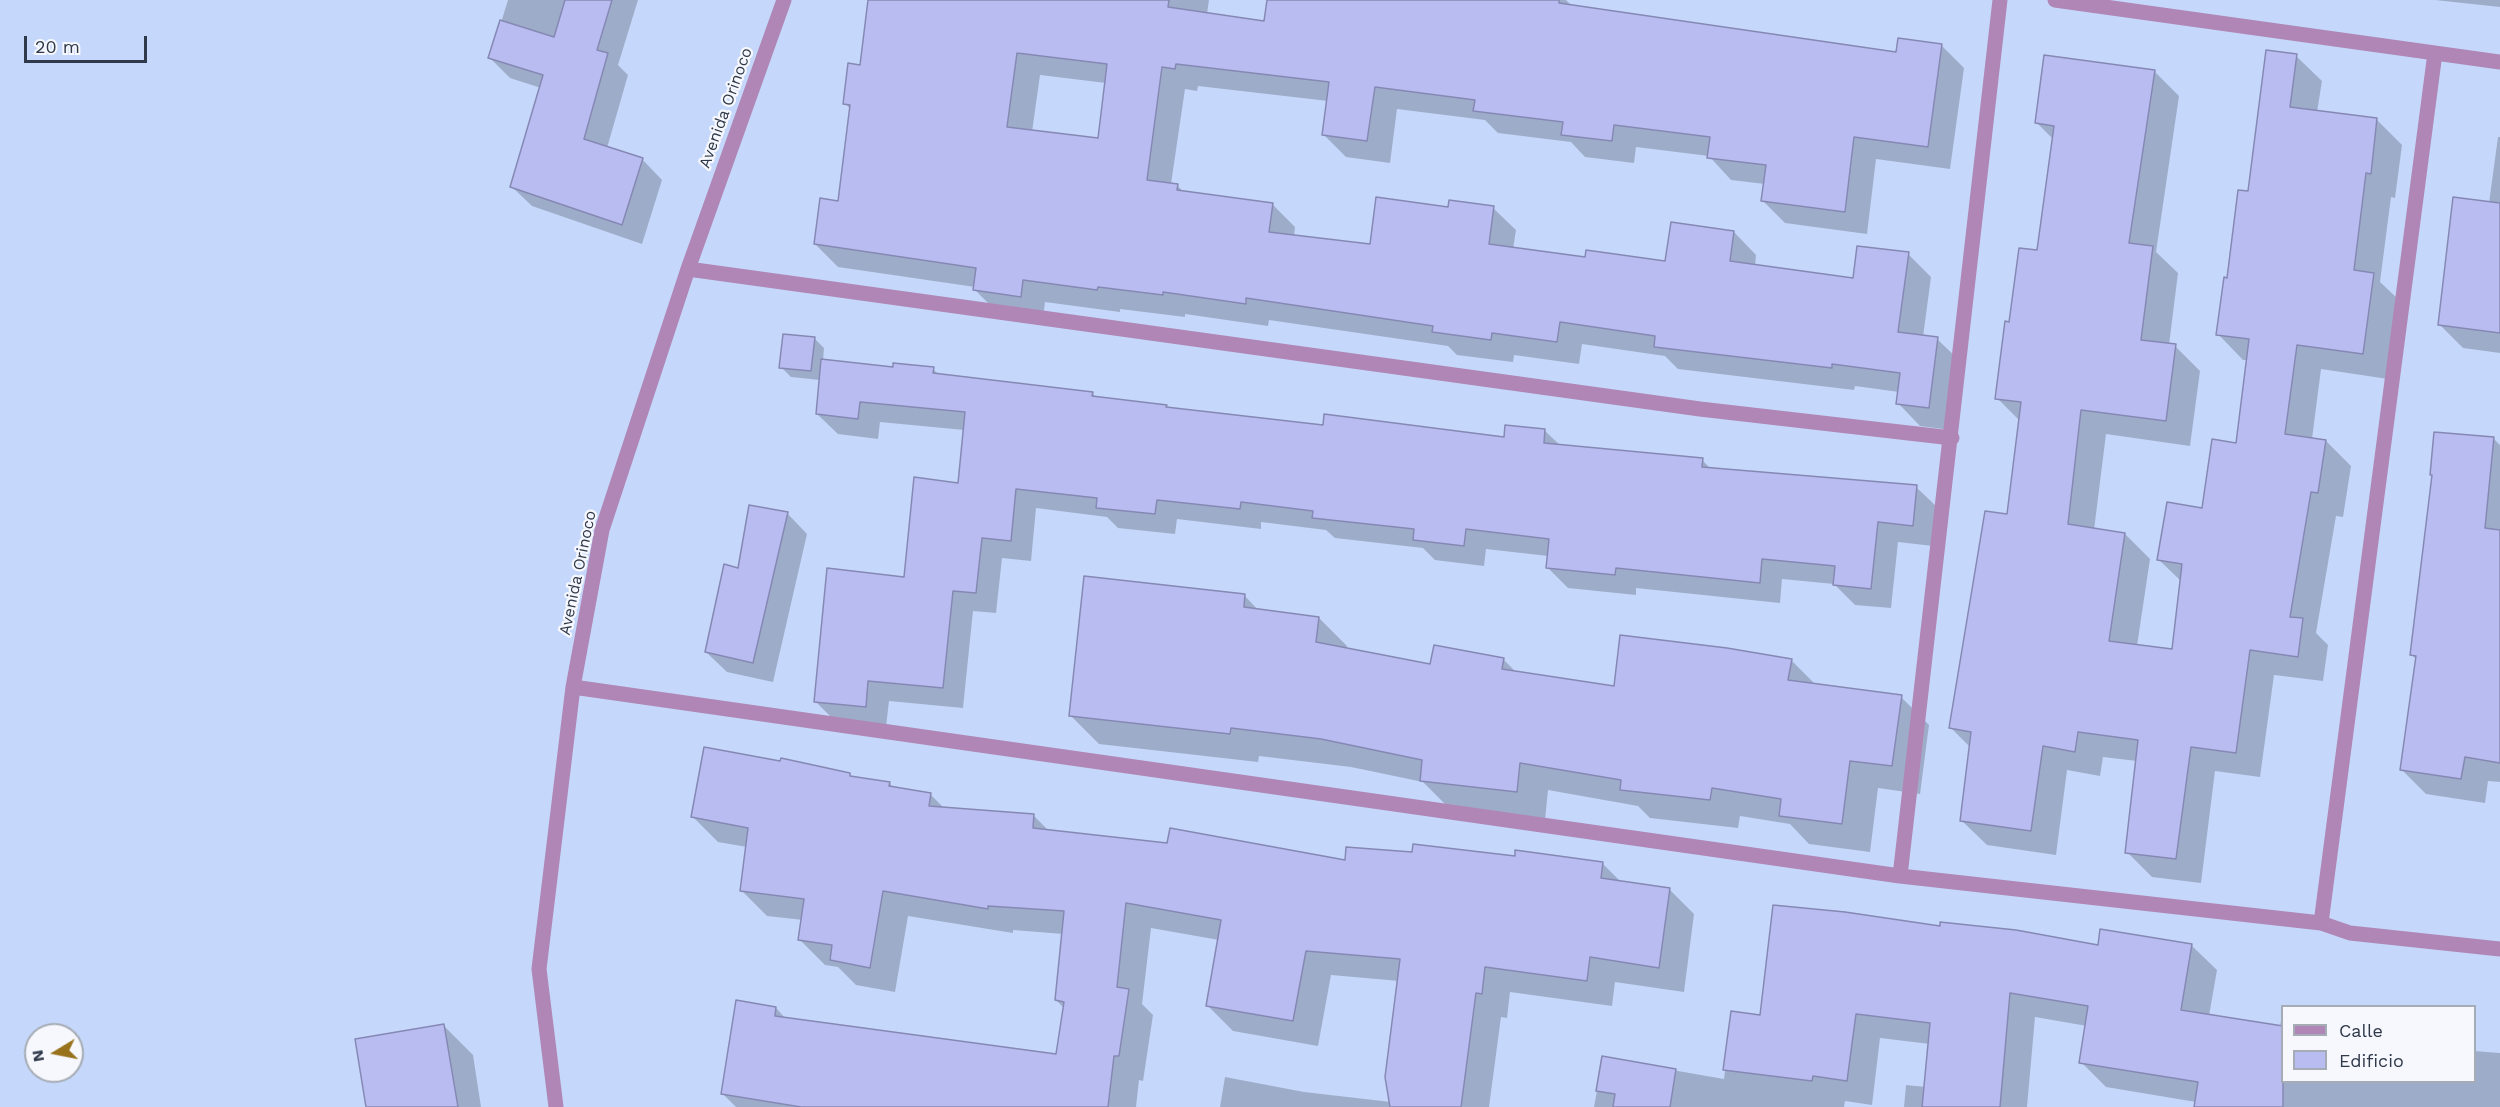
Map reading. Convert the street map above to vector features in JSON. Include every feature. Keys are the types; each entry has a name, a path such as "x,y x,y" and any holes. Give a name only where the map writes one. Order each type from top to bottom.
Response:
{"street":[{"name":"Avenida Orinoco","path":"556,1107 539,969 573,687 602,530 688,269 784,0"},
{"path":"1900,876 1952,438 2000,0"},
{"path":"2055,0 2500,62"},
{"path":"2321,922 2435,53"},
{"path":"688,269 1700,409 1952,438"},
{"path":"573,687 1900,876 2321,922 2350,933 2500,949"}],"building":[{"path":"565,0 612,0 597,50 608,53 584,139 643,158 622,225 510,187 543,75 488,58 500,20 554,37"},
{"path":"868,0 1169,0 1168,7 1264,21 1267,0 1559,0 1559,3 1896,52 1898,38 1942,44 1928,147 1854,137 1845,212 1761,201 1766,165 1707,158 1710,137 1614,125 1612,141 1561,135 1563,122 1473,111 1475,100 1375,87 1367,141 1322,135 1329,82 1176,64 1175,69 1162,67 1147,180 1178,184 1177,190 1273,203 1269,232 1370,244 1376,197 1448,207 1449,200 1494,206 1489,244 1585,257 1586,250 1665,261 1671,222 1734,231 1730,261 1853,278 1857,246 1909,252 1898,332 1938,337 1929,408 1896,404 1900,373 1832,364 1832,368 1654,347 1655,336 1560,322 1557,342 1492,333 1491,340 1432,332 1433,326 1246,298 1246,304 1163,292 1163,295 1098,287 1097,290 1023,280 1021,297 973,290 976,268 814,244 820,198 838,201 850,105 843,104 848,63 860,65","holes":["1017,53 1107,64 1098,138 1007,127"]},
{"path":"2266,50 2297,54 2290,107 2377,118 2371,174 2366,173 2354,270 2374,273 2363,354 2297,345 2285,434 2326,440 2318,493 2311,492 2290,617 2303,618 2298,657 2250,650 2236,753 2191,747 2176,859 2125,853 2138,740 2078,732 2075,752 2043,746 2031,831 1960,821 1971,732 1949,728 1985,511 2007,514 2021,402 1995,399 2005,321 2009,322 2019,248 2037,250 2054,126 2035,123 2044,55 2155,70 2129,243 2153,246 2141,340 2176,344 2166,421 2081,410 2068,524 2125,533 2109,641 2172,649 2182,564 2157,560 2167,502 2202,508 2212,439 2236,443 2249,339 2216,335 2224,277 2227,278 2238,190 2248,191"},
{"path":"2453,197 2500,203 2500,333 2438,325"},
{"path":"783,334 815,337 811,371 779,368"},
{"path":"821,359 893,367 893,363 934,367 933,373 1093,392 1092,396 1167,405 1166,407 1323,425 1324,414 1504,437 1505,425 1545,429 1544,443 1703,458 1702,467 1917,485 1913,526 1878,522 1871,589 1833,585 1835,566 1762,559 1760,583 1616,568 1615,575 1546,568 1549,539 1466,529 1464,546 1413,540 1414,529 1312,518 1313,511 1241,502 1240,509 1157,500 1155,514 1096,508 1097,498 1016,489 1011,541 982,538 976,593 953,591 943,688 868,681 866,707 814,702 827,568 904,577 914,477 958,483 965,412 860,402 858,419 816,414"},
{"path":"2434,432 2494,437 2485,528 2500,530 2500,763 2465,757 2461,779 2400,770 2416,656 2410,655 2432,475 2430,475"},
{"path":"749,505 788,512 753,663 705,652 724,564 738,568"},
{"path":"1084,576 1245,594 1244,607 1319,617 1316,642 1430,664 1434,645 1504,658 1502,669 1614,686 1620,635 1727,648 1792,659 1788,680 1902,695 1892,766 1850,761 1842,824 1779,816 1781,799 1712,788 1710,800 1620,790 1621,780 1520,763 1517,792 1420,781 1422,760 1321,739 1231,728 1230,734 1069,716"},
{"path":"704,747 780,761 781,758 850,773 850,776 890,782 889,786 931,793 929,806 1034,814 1033,828 1167,843 1170,828 1345,860 1346,847 1412,852 1413,844 1515,856 1515,850 1603,862 1601,878 1670,888 1659,968 1590,957 1587,981 1485,967 1482,994 1476,993 1461,1107 1390,1107 1385,1077 1400,959 1306,951 1293,1021 1206,1006 1221,920 1126,903 1117,987 1129,989 1119,1056 1114,1056 1108,1107 801,1107 721,1094 736,1000 776,1007 775,1016 1056,1054 1064,1002 1055,1000 1064,911 988,906 988,909 883,891 870,968 830,960 832,945 798,940 804,899 740,891 748,828 691,817"},
{"path":"1773,905 1845,912 1940,926 1940,922 2016,930 2098,945 2100,929 2192,944 2181,1010 2281,1026 2283,1107 2194,1107 2198,1082 2079,1063 2088,1006 2010,993 2000,1107 1922,1107 1930,1023 1856,1014 1847,1081 1813,1076 1812,1081 1723,1070 1731,1011 1760,1015"},
{"path":"444,1024 458,1107 366,1107 355,1039"},
{"path":"1602,1056 1676,1069 1670,1107 1613,1107 1615,1094 1596,1091"}]}
